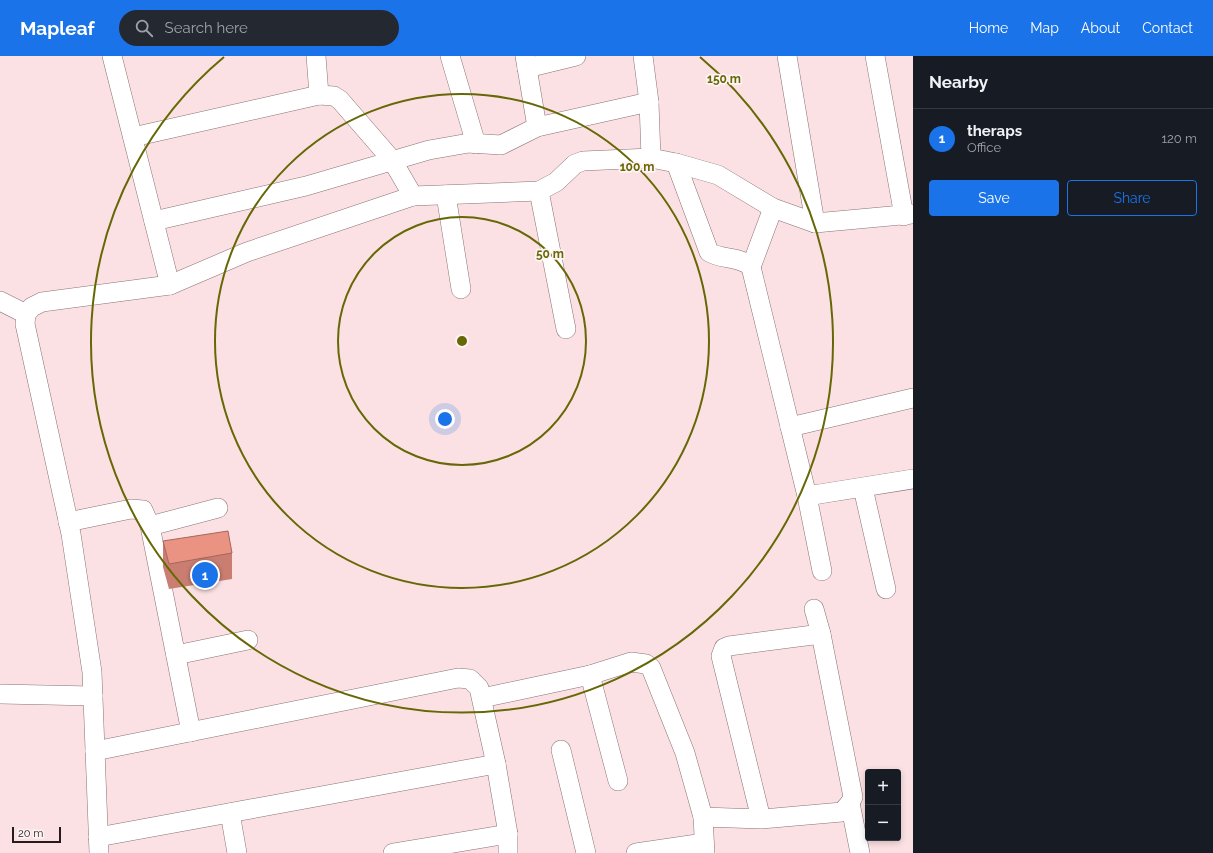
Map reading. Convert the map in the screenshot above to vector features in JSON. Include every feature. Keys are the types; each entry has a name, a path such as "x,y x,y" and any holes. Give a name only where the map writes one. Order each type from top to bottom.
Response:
{"street":[{"path":"112,56 170,285"},
{"path":"316,56 319,95"},
{"path":"450,56 476,144"},
{"path":"537,127 526,62 576,56"},
{"path":"643,56 649,102 652,158"},
{"path":"787,56 815,223"},
{"path":"496,764 230,813 99,845 92,672 68,522 25,324 26,314 32,307 51,299 170,285 247,252 413,196 539,191 556,182 575,164 583,161 652,158 676,163 718,175 773,208 815,223 909,215 875,56"},
{"path":"133,137 319,95 334,96 340,100 392,160 413,196"},
{"path":"154,221 306,186 392,160 457,144 501,145 537,127 649,102"},
{"path":"676,163 709,252 715,256 743,262 751,267"},
{"path":"539,191 566,329"},
{"path":"446,195 461,289"},
{"path":"773,208 751,267 807,496 822,571"},
{"path":"0,301 26,314"},
{"path":"790,427 913,398"},
{"path":"807,496 913,479"},
{"path":"863,488 886,590"},
{"path":"68,522 137,508 143,510 150,526 191,732"},
{"path":"150,526 218,508"},
{"path":"703,817 761,819 842,812 850,803 853,797 851,785 814,609"},
{"path":"761,819 721,656 722,651 728,646 820,634"},
{"path":"176,655 248,640"},
{"path":"482,698 590,675 631,662 646,664 651,668 685,753 703,817 704,848 636,853"},
{"path":"590,675 618,781"},
{"path":"95,751 458,678 470,679 479,688 482,698 496,764 508,834 508,853"},
{"path":"0,694 93,696"},
{"path":"561,750 586,853"},
{"path":"850,803 860,853"},
{"path":"230,813 237,853"},
{"path":"393,853 508,834"}],"building":[{"path":"228,531 232,553 169,564 163,541"}],"place":[{"name":"theraps","path":"205,575"}]}
